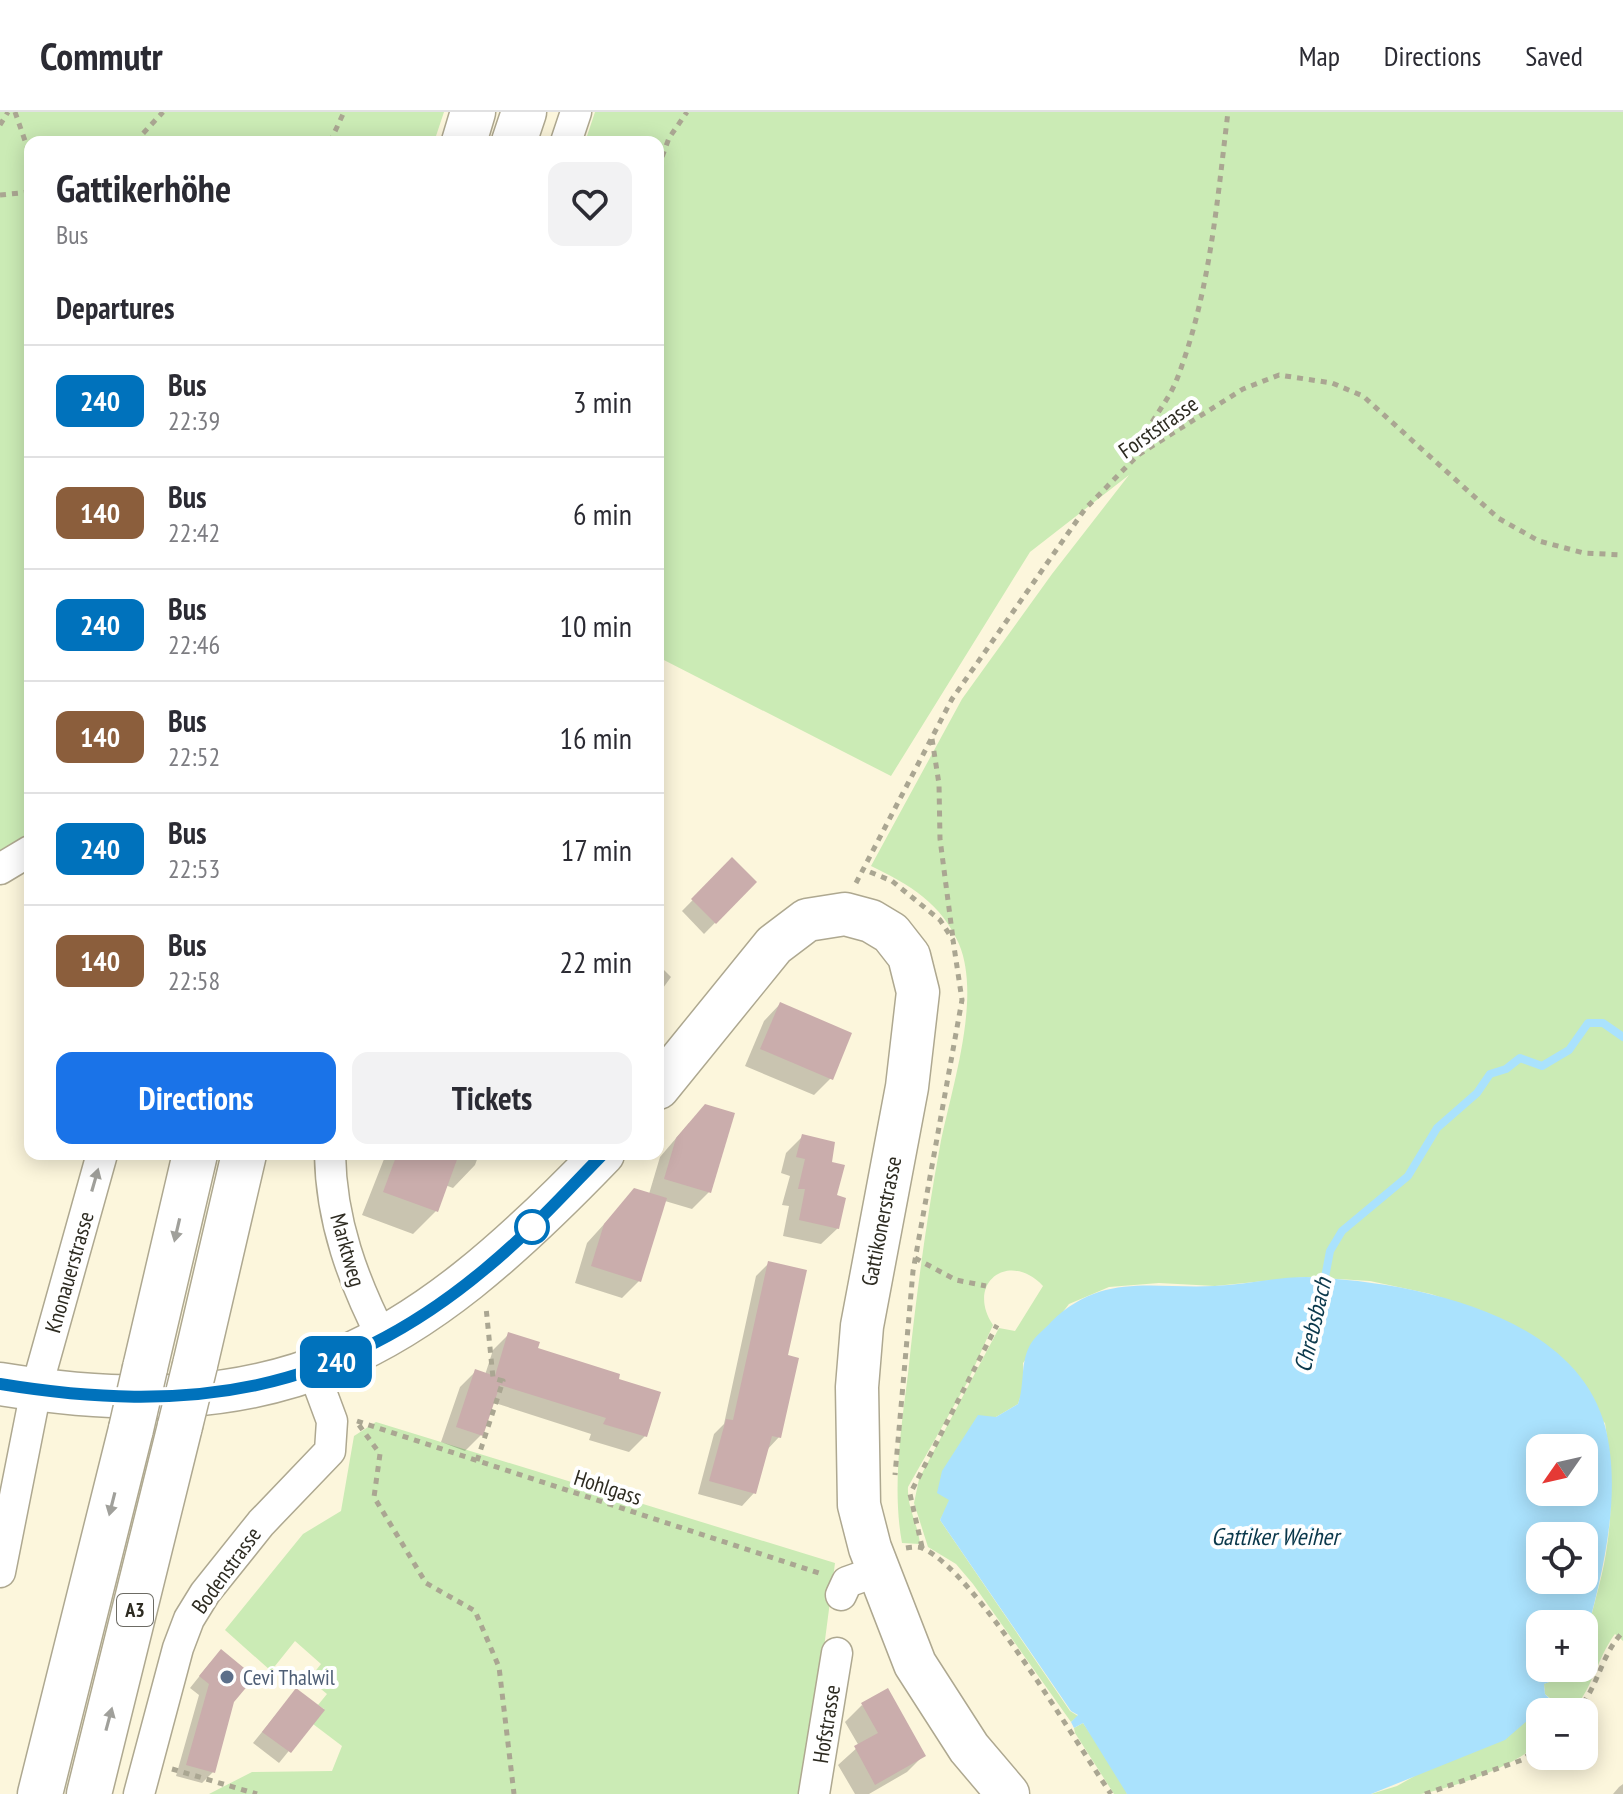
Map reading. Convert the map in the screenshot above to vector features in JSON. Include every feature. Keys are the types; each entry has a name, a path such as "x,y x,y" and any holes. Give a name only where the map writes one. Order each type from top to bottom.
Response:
{"highway":[{"path":"466,136 473,112"},
{"path":"516,136 524,112"},
{"name":"A3","path":"40,1794 131,1429 194,1160"},
{"name":"A3","path":"89,1794 243,1160"}],"main road":[{"path":"664,1081 790,930 819,916 845,914"},
{"name":"Gattikonerstrasse","path":"845,914 881,926 900,943 915,969 918,992 907,1087 862,1326 858,1372 859,1505 890,1559 915,1664 969,1748 1008,1794"},
{"path":"18,1387 141,1398 215,1395 261,1386 313,1370 384,1341 486,1269 597,1160"}],"street":[{"path":"568,136 576,112"},
{"path":"0,869 24,855"},
{"name":"Knonauerstrasse","path":"0,1572 18,1387 100,1160"},
{"name":"Marktweg","path":"330,1160 331,1186 341,1241 360,1294 384,1341"},
{"name":"Bodenstrasse","path":"139,1794 178,1648 197,1606 261,1523 330,1451 332,1421 313,1370"},
{"path":"833,1585 847,1582 890,1559"},
{"name":"Hofstrasse","path":"814,1794 837,1653"}],"path":[{"path":"0,125 8,112"},
{"path":"15,112 24,138"},
{"path":"141,136 163,112"},
{"path":"333,136 344,112"},
{"path":"664,152 669,138 687,112"},
{"path":"1138,455 1145,430 1177,382 1202,299 1228,112"},
{"path":"0,195 24,193"},
{"name":"Forststrasse","path":"845,914 861,868 952,699 1085,509 1138,455 1243,389 1279,375 1332,383 1363,396 1498,518 1539,541 1584,553 1623,555"},
{"path":"932,739 953,940"},
{"path":"915,1258 956,1280 986,1286"},
{"path":"477,1461 503,1381 493,1378 488,1309 483,1303"},
{"path":"922,1547 921,1530 910,1494 997,1325"},
{"name":"Hohlgass","path":"514,1794 499,1667 475,1611 426,1583 374,1497 380,1454 356,1421 833,1585"},
{"path":"890,1559 922,1547"},
{"path":"922,1547 949,1567 991,1617 1111,1794"},
{"path":"1586,1698 1604,1657 1621,1636"},
{"path":"1425,1794 1512,1764 1526,1755"},
{"path":"148,1762 257,1794"}],"green space":[{"path":"0,112 444,112 436,136 24,136 24,842 0,858"},
{"path":"595,112 1623,112 1623,1641 1615,1634 1598,1664 1598,1610 1593,1610 1608,1537 1611,1504 1605,1423 1468,1307 1431,1294 1370,1281 1306,1277 1215,1286 1159,1283 1109,1287 1069,1304 1023,1363 1024,1386 1018,1404 996,1417 940,1520 1070,1711 1078,1716 1071,1722 973,1584 956,1564 928,1547 914,1503 919,1479 999,1328 1015,1331 1043,1286 1030,1276 1005,1271 995,1276 988,1285 984,1296 993,1325 968,1381 908,1487 920,1544 902,1543 898,1501 899,1458 914,1317 935,1174 962,1044 967,991 959,944 943,917 911,888 871,866 962,699 1052,574 1129,475 1030,552 891,776 664,660 664,136 587,136"},
{"path":"376,1422 835,1563 805,1794 209,1794 252,1772 332,1771 342,1746 313,1724 324,1709 318,1705 327,1694 309,1679 321,1664 295,1641 271,1671 225,1630 303,1534 341,1511 354,1436"},
{"path":"1590,1682 1582,1698 1550,1698 1545,1694 1544,1684"},
{"path":"1526,1713 1526,1753 1516,1759 1467,1781 1435,1791 1371,1794 1397,1786"},
{"path":"1083,1723 1124,1783 1127,1794 1114,1794 1075,1733 1074,1728"}],"water":[{"name":"Gattiker Weiher","path":"1306,1277 1391,1286 1436,1296 1481,1310 1523,1329 1559,1355 1587,1387 1605,1426 1612,1480 1608,1535 1598,1586 1598,1522 1526,1522 1526,1594 1596,1594 1592,1610 1526,1610 1526,1682 1549,1682 1544,1684 1545,1694 1549,1698 1526,1698 1526,1722 1505,1740 1371,1794 1127,1794 1083,1723 1074,1728 1071,1722 1078,1715 1071,1711 940,1520 949,1500 937,1493 942,1471 978,1415 996,1417 1018,1404 1025,1359 1032,1342 1070,1306 1108,1289 1128,1286 1237,1284"}],"building":[{"path":"732,857 757,882 716,924 691,899"},
{"path":"780,1002 852,1033 833,1080 760,1049"},
{"path":"705,1104 735,1113 711,1193 664,1179 676,1138"},
{"path":"802,1134 835,1142 832,1162 845,1165 837,1195 846,1198 839,1229 799,1220 805,1189 798,1189 805,1159 796,1157"},
{"path":"395,1160 457,1160 438,1212 383,1192"},
{"path":"634,1188 667,1198 641,1282 591,1266 604,1224"},
{"path":"768,1261 807,1270 788,1355 799,1358 781,1438 772,1436 756,1494 709,1481 726,1419 733,1420"},
{"path":"508,1332 540,1342 538,1348 620,1374 619,1379 661,1392 647,1437 603,1424 606,1418 500,1385 483,1436 456,1427 475,1369 495,1376"},
{"path":"221,1649 255,1677 234,1702 215,1773 186,1765 209,1684 199,1676"},
{"path":"296,1688 325,1710 291,1753 262,1732"},
{"path":"888,1688 926,1756 875,1785 854,1746 878,1733 861,1703"}],"waterway":[{"name":"Chrebsbach","path":"1323,1288 1330,1251 1342,1231 1408,1176 1437,1128 1477,1093 1490,1074 1506,1069 1520,1058 1542,1066 1569,1050 1588,1023 1603,1023 1623,1037"}],"bus line":[{"name":"240","path":"0,1384 36,1390 141,1398 215,1395 261,1386 341,1360 384,1341 449,1298 532,1227 597,1160"}],"place":[{"name":"Cevi Thalwil","path":"227,1677"}]}
